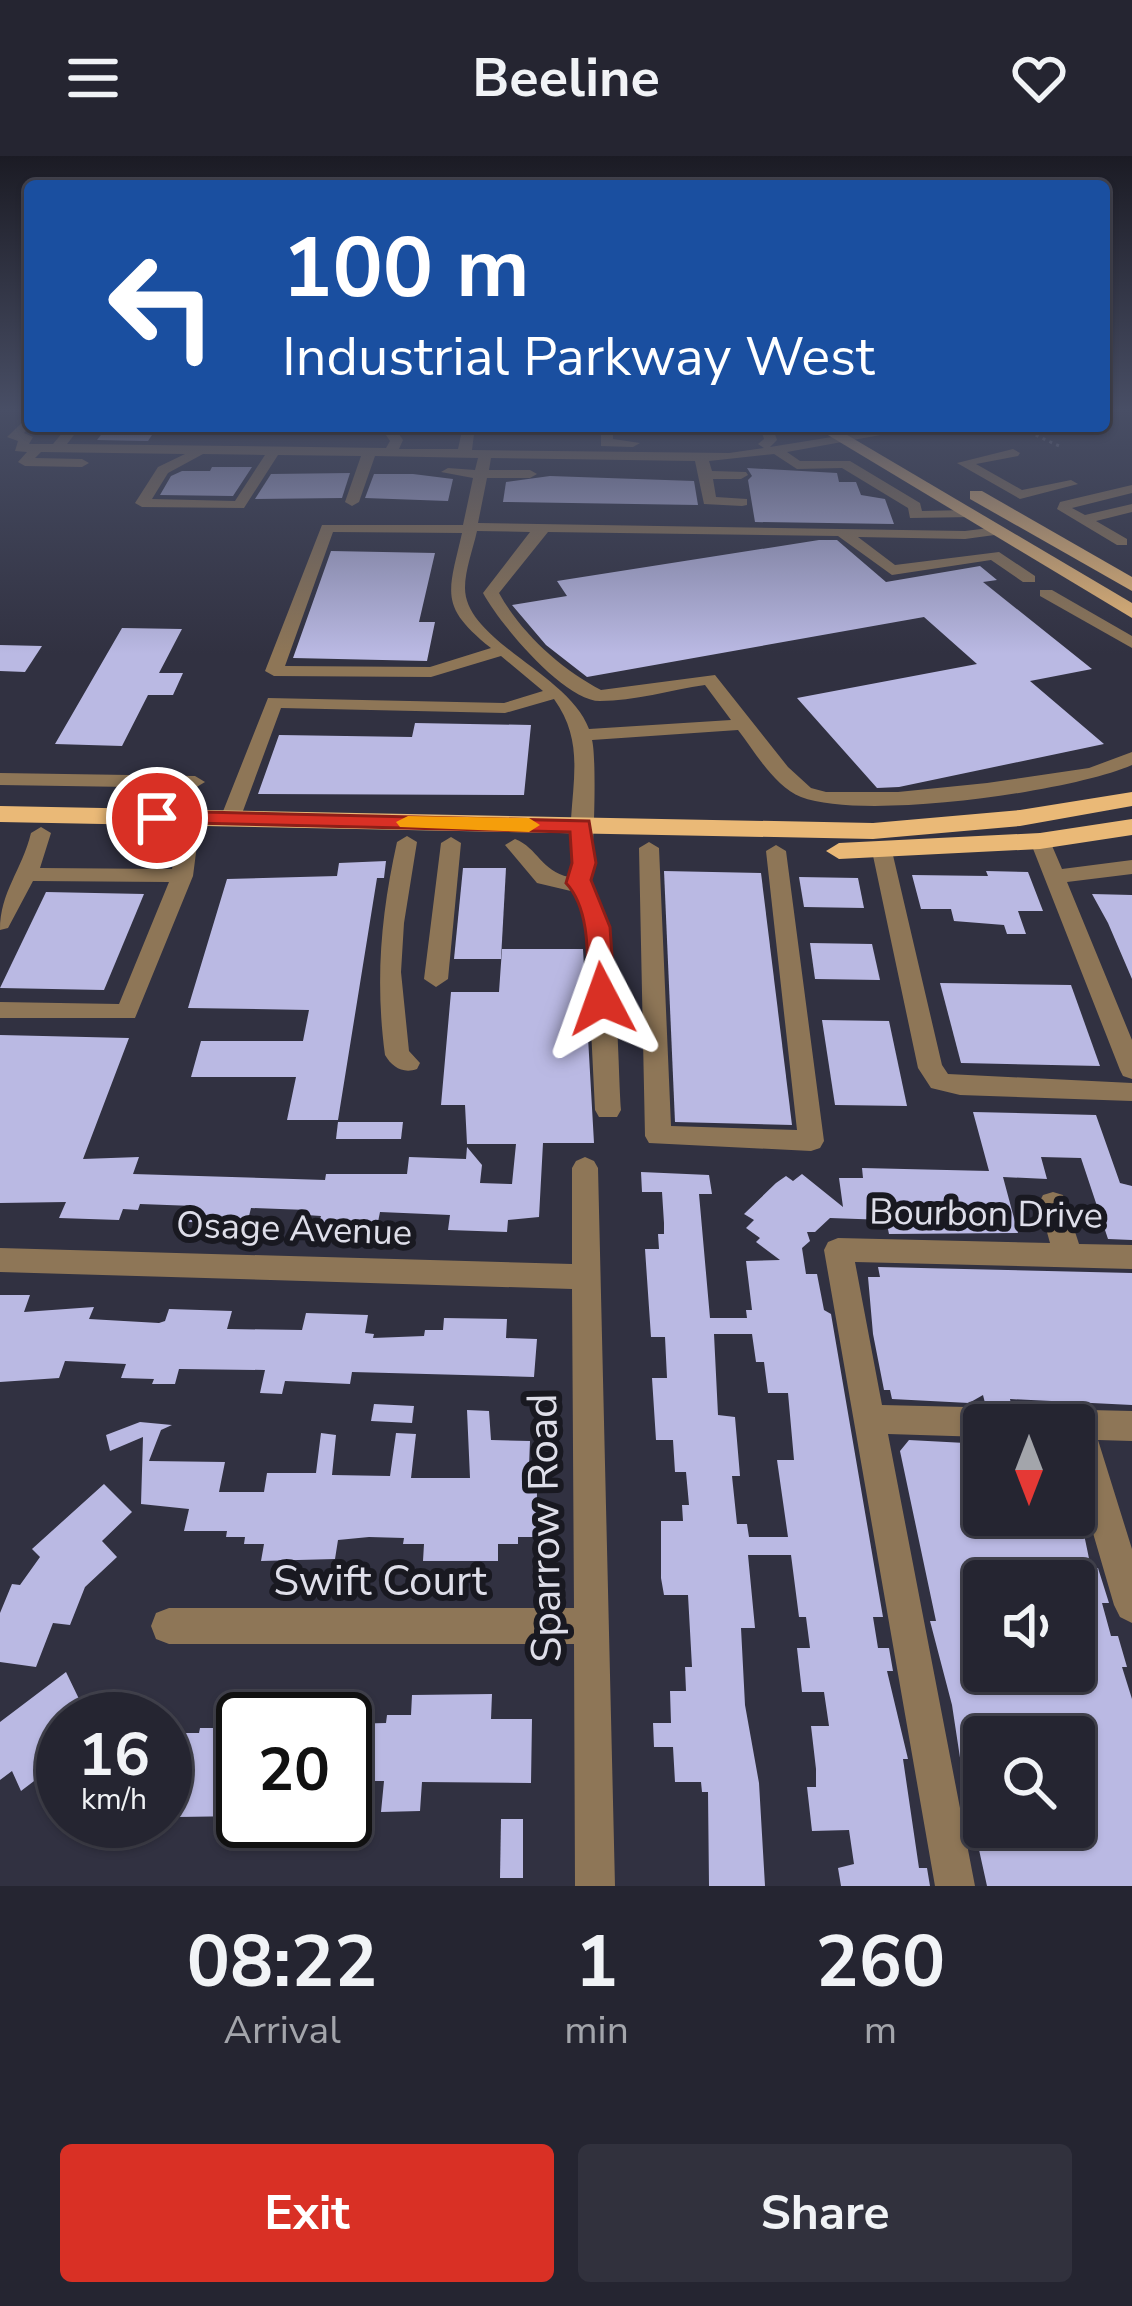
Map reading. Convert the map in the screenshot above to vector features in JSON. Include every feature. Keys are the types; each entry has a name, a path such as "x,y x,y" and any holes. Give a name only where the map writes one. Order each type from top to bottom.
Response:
{"main road":[{"path":"940,493 967,514 1132,612"},
{"path":"971,493 1132,585"},
{"path":"0,814 230,819 582,836 873,831 1020,818 1132,800"},
{"path":"0,832 515,844 582,836 650,848 882,851 1040,841 1132,827"}],"street":[{"path":"149,493 142,503 238,506 247,493"},
{"path":"352,502 355,493"},
{"path":"476,493 457,591 467,621 556,693 583,735 578,883"},
{"path":"708,493 709,501 730,493"},
{"path":"893,493 915,506 915,515 967,514"},
{"path":"1000,509 1069,493"},
{"path":"1127,540 1083,520 1065,505 1132,506"},
{"path":"1083,520 1132,506"},
{"path":"500,651 431,672 274,671 327,528 997,532"},
{"path":"544,528 491,593 496,607 526,638 598,696 709,679 784,776 807,794 886,797 1012,785 1094,773 1132,758"},
{"path":"842,532 892,570 994,554"},
{"path":"965,535 1029,579"},
{"path":"1077,554 1127,540"},
{"path":"1046,593 1132,644"},
{"path":"230,819 274,702 505,708 556,693"},
{"path":"583,735 747,724"},
{"path":"0,779 195,782"},
{"path":"0,923 27,874 41,833"},
{"path":"0,1010 127,1012 182,876 188,837"},
{"path":"1040,841 1132,1070"},
{"path":"407,842 388,932 388,1006 397,1054 408,1063"},
{"path":"436,979 451,843"},
{"path":"515,844 545,878 584,886 597,927 608,1110"},
{"path":"650,848 658,1136 811,1142 776,850"},
{"path":"882,851 930,1067 940,1081 960,1086 1132,1092"},
{"path":"1055,877 1132,867"},
{"path":"27,874 182,876"},
{"name":"Sparrow Road","path":"585,1168 595,1886"},
{"path":"1053,1203 1067,1255"},
{"name":"Bourbon Drive","path":"869,1419 838,1250 1132,1257"},
{"name":"Osage Avenue","path":"0,1259 586,1276"},
{"path":"955,1886 869,1419 963,1422"},
{"path":"1095,1425 1132,1426"},
{"path":"1095,1484 1132,1605"},
{"name":"Swift Court","path":"169,1626 592,1626"}],"building":[{"path":"161,493 235,493 233,496"},
{"path":"259,493 344,493 342,498 255,499"},
{"path":"367,493 450,493 448,501 365,498"},
{"path":"504,493 696,493 698,505 503,502"},
{"path":"750,493 860,493 885,499 894,524 755,522"},
{"path":"837,540 886,582 980,566 997,580 983,582 1092,669 1030,681 1104,744 877,788 797,698 977,664 924,617 587,677 546,645 512,605 567,596 557,581"},
{"path":"331,551 435,553 419,622 435,622 427,661 293,658"},
{"path":"122,628 182,629 159,673 183,673 173,695 148,695 122,746 55,744"},
{"path":"0,645 42,646 25,672 0,671"},
{"path":"415,723 531,725 524,795 258,794 279,735 412,737"},
{"path":"386,861 384,878 377,878 338,1120 287,1120 296,1077 191,1077 201,1041 303,1041 309,1010 188,1008 227,879 337,876 339,863"},
{"path":"463,868 506,868 501,959 454,959"},
{"path":"664,871 761,873 792,1125 675,1122"},
{"path":"986,871 1028,872 1043,911 1018,911 1026,934 1007,934 1004,925 954,921 951,909 921,909 912,875 988,876"},
{"path":"799,877 858,878 864,908 804,907"},
{"path":"46,892 144,894 104,990 0,988"},
{"path":"1092,894 1132,895 1132,979 1108,923"},
{"path":"810,943 872,944 880,980 815,979"},
{"path":"502,949 583,949 594,1143 543,1143 539,1217 508,1220 507,1232 448,1230 450,1215 380,1212 377,1227 364,1228 318,1226 321,1216 306,1215 307,1210 251,1208 247,1224 189,1222 194,1206 140,1204 138,1210 123,1209 119,1220 59,1218 66,1202 0,1203 0,1035 129,1038 83,1159 139,1157 133,1174 325,1180 326,1174 407,1174 409,1157 466,1159 467,1147 482,1165 480,1183 512,1184 516,1144 467,1144 465,1105 441,1105 451,992 499,992"},
{"path":"940,983 1071,985 1100,1066 961,1063"},
{"path":"822,1020 889,1021 907,1106 835,1105"},
{"path":"973,1112 1096,1115 1120,1183 1132,1186 1132,1240 1108,1239 1081,1158 1041,1157 1047,1179 1003,1177 1018,1233 889,1234 886,1220 830,1218 815,1232 807,1232 810,1241 802,1248 806,1274 817,1274 824,1310 831,1314 883,1617 873,1617 878,1648 889,1648 893,1671 887,1671 908,1759 903,1759 919,1868 927,1868 930,1886 841,1886 838,1868 854,1864 849,1830 812,1831 807,1787 816,1787 816,1769 811,1726 829,1726 824,1692 802,1692 797,1648 810,1648 806,1617 799,1617 791,1555 748,1555 755,1628 741,1628 765,1886 709,1886 708,1792 702,1792 701,1782 675,1782 673,1747 654,1747 653,1723 671,1723 670,1691 686,1691 685,1667 692,1667 688,1595 664,1595 661,1578 661,1521 683,1521 682,1505 689,1505 686,1472 675,1472 673,1440 656,1440 652,1378 667,1378 665,1337 651,1337 645,1249 659,1249 658,1234 664,1234 664,1223 662,1192 642,1192 641,1172 709,1175 712,1194 699,1194 710,1318 747,1318 746,1310 752,1310 746,1261 780,1260 756,1242 760,1238 746,1228 754,1220 744,1214 786,1176 793,1181 802,1174 843,1207 839,1178 863,1178 862,1168 989,1171","holes":["714,1334 752,1334 756,1362 764,1362 768,1393 788,1393 794,1460 777,1460 788,1537 749,1537 747,1524 737,1524 732,1476 740,1476 735,1417 718,1415"]},
{"path":"338,1122 403,1122 401,1139 336,1139"},
{"path":"878,1267 1132,1273 1132,1405 1010,1399 1011,1404 985,1403 983,1395 969,1403 892,1399 890,1390 884,1390 873,1334 868,1277 880,1277"},
{"path":"0,1295 30,1295 24,1312 94,1307 89,1319 159,1323 165,1321 169,1309 232,1311 227,1329 302,1330 306,1313 368,1315 365,1333 374,1334 373,1338 424,1336 425,1330 443,1330 444,1318 507,1319 506,1338 537,1339 534,1377 352,1372 350,1384 285,1381 282,1394 260,1393 265,1370 179,1369 175,1384 152,1384 154,1379 121,1378 126,1364 65,1361 59,1378 0,1382"},
{"path":"374,1404 414,1406 412,1423 371,1421"},
{"path":"467,1410 489,1411 491,1440 530,1441 528,1491 537,1492 536,1537 518,1537 518,1544 498,1544 498,1561 423,1561 424,1544 369,1537 338,1540 335,1559 261,1561 264,1544 244,1544 245,1537 226,1537 227,1531 184,1531 189,1509 141,1504 143,1437 110,1451 106,1435 140,1422 172,1425 161,1430 149,1461 225,1462 219,1492 264,1492 267,1473 316,1473 321,1433 336,1435 332,1475 390,1476 396,1433 416,1434 411,1478 470,1478"},
{"path":"909,1440 963,1443 963,1536 1084,1536 1089,1560 963,1560 963,1692 1095,1692 1098,1568 1109,1603 1102,1603 1111,1636 1118,1636 1132,1699 1132,1886 987,1886 979,1848 1095,1848 1095,1716 963,1716 963,1777 952,1705 930,1621 936,1621 900,1451"},
{"path":"104,1484 132,1512 102,1541 117,1557 85,1587 70,1625 53,1623 36,1667 0,1662 0,1613 12,1584 20,1585 40,1557 32,1549"},
{"path":"66,1672 76,1692 40,1692"},
{"path":"492,1694 491,1719 532,1719 531,1783 422,1782 420,1811 381,1812 384,1781 372,1781 372,1723 386,1723 387,1715 411,1715 412,1695"},
{"path":"36,1695 36,1780 21,1791 12,1771 0,1780 0,1722"},
{"path":"216,1720 216,1816 192,1817 192,1733 213,1728"},
{"path":"501,1819 523,1819 523,1878 500,1878"}],"slow traffic":[{"path":"408,822 529,825"}],"route":[{"path":"157,818 581,826 584,863 578,883 584,886 597,927 602,999"}]}
